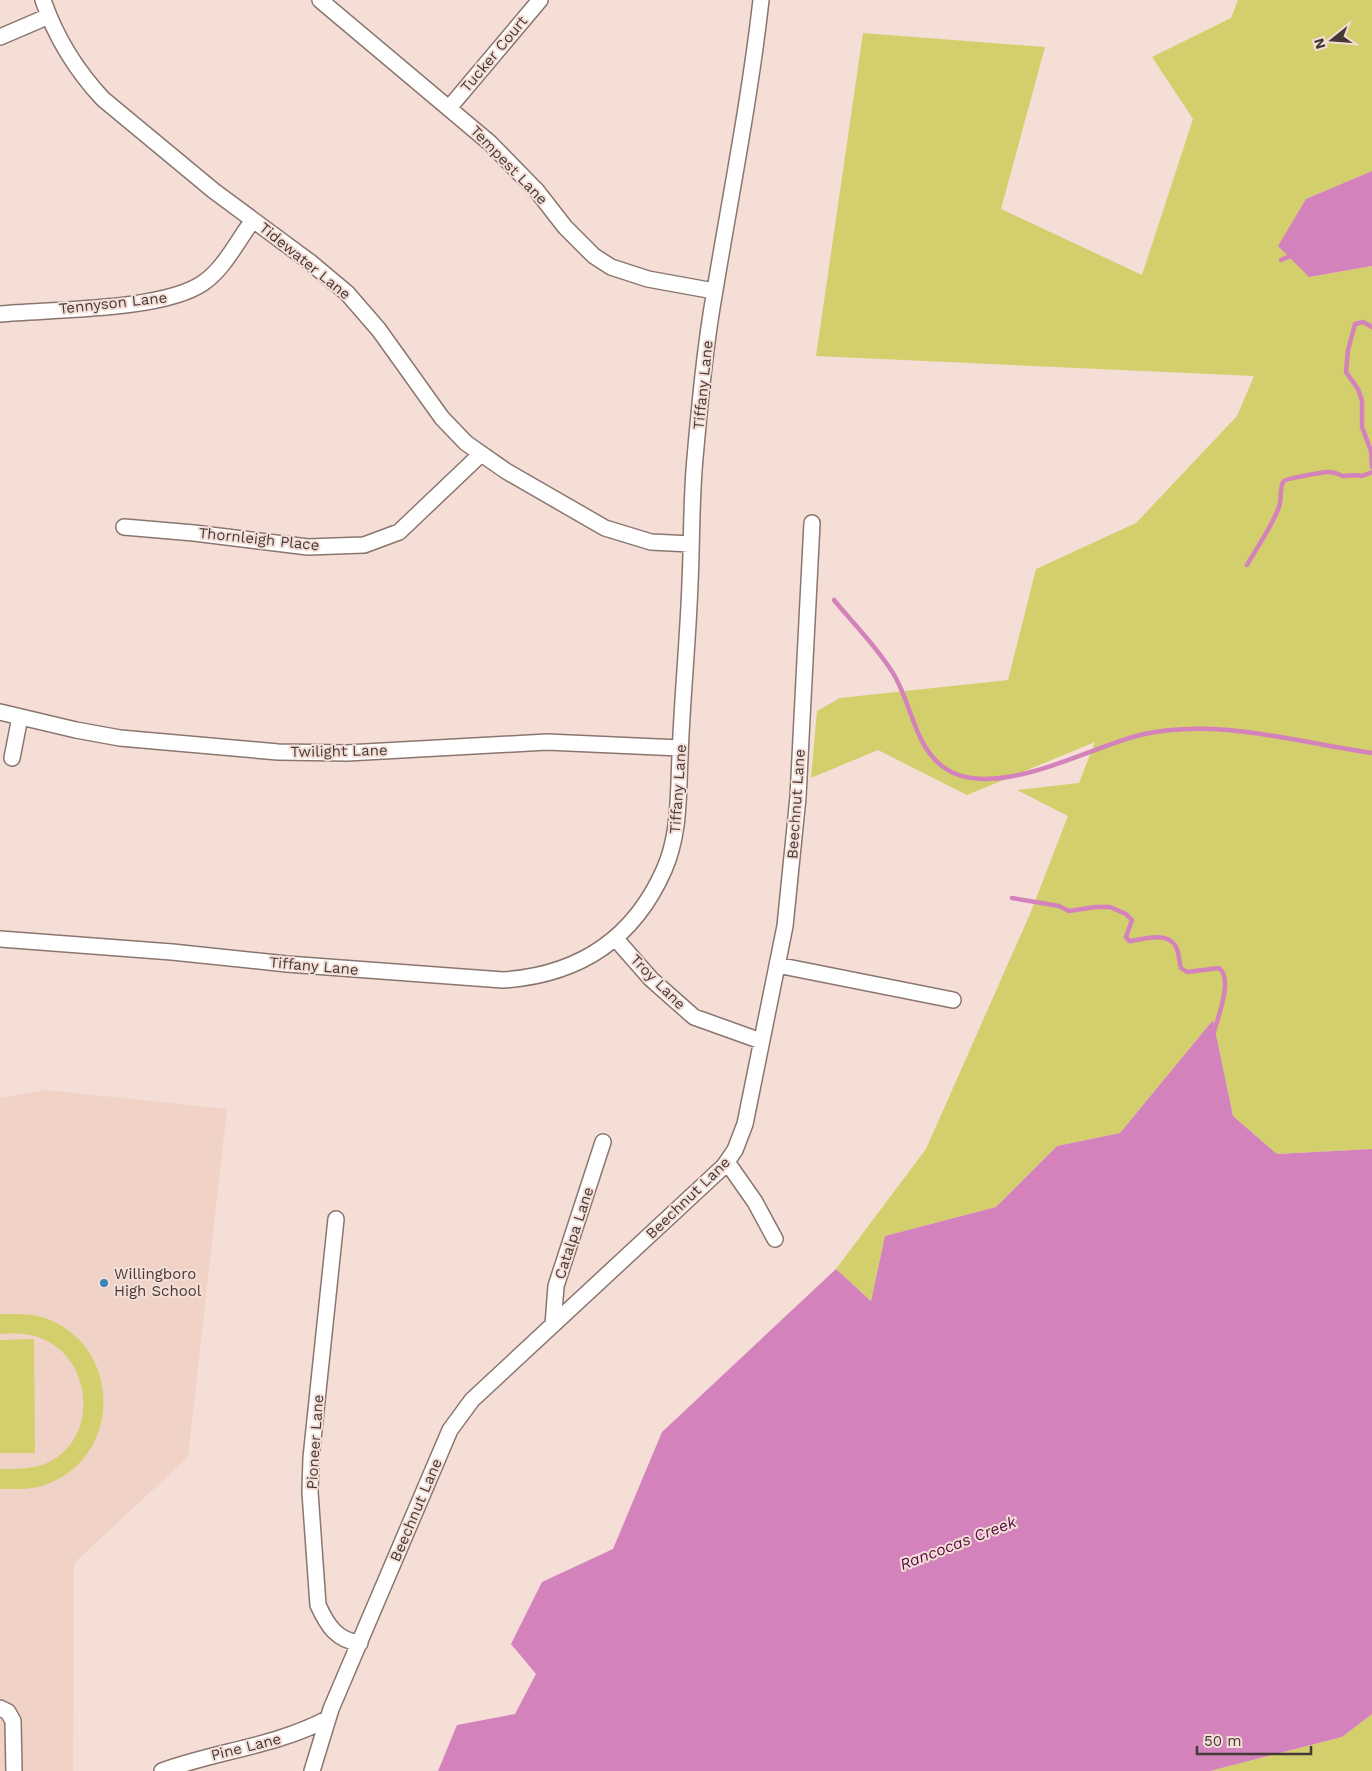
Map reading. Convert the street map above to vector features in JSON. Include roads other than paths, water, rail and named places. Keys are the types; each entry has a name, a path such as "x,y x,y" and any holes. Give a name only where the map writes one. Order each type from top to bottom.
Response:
{"street":[{"name":"Tidewater Lane","path":"43,0 61,44 73,64 103,99 139,130 253,220 310,262 347,293 379,330 442,418 466,443 570,510 605,528 651,542 691,544"},
{"name":"Tempest Lane","path":"320,0 490,143 537,192 565,227 594,256 612,266 648,279 714,291"},
{"name":"Tucker Court","path":"448,108 540,0"},
{"name":"Tiffany Lane","path":"0,938 172,952 296,965 504,980 529,978 578,964 615,938 638,915 665,868 674,841 695,462 706,346 742,129 748,104 761,0"},
{"path":"0,37 49,16"},
{"name":"Tennyson Lane","path":"0,314 151,302 190,291 205,282 217,269 253,220"},
{"name":"Thornleigh Place","path":"124,527 194,533 308,547 364,545 399,532 481,454"},
{"name":"Beechnut Lane","path":"312,1771 327,1719 450,1430 472,1400 727,1162 736,1150 745,1124 778,965 790,888 797,816 812,523"},
{"name":"Twilight Lane","path":"0,712 120,738 232,749 308,753 363,753 547,742 680,748"},
{"path":"12,758 20,717"},
{"name":"Troy Lane","path":"615,938 658,986 694,1017 761,1040"},
{"path":"778,965 953,1000"},
{"name":"Catalpa Lane","path":"553,1325 556,1286 603,1142"},
{"path":"727,1162 755,1202 775,1239"},
{"name":"Pioneer Lane","path":"336,1219 311,1458 310,1492 318,1605 324,1619 339,1637 348,1642 360,1644"},
{"path":"0,1708 10,1714 13,1721 14,1771"},
{"name":"Pine Lane","path":"162,1771 203,1757 302,1732 327,1719"}],"water":[{"path":"1372,171 1372,266 1309,277 1278,246 1306,199"},
{"name":"Rancocas Creek","path":"1213,1020 1233,1116 1277,1154 1372,1149 1372,1714 1342,1737 1210,1771 438,1771 457,1725 515,1714 536,1674 511,1644 542,1582 613,1549 662,1432 836,1269 871,1301 885,1236 996,1207 1057,1146 1120,1133"}],"waterway":[{"path":"1281,260 1293,255"},
{"path":"1372,327 1363,322 1355,324 1348,350 1346,372 1358,389 1362,401 1362,427 1371,451 1372,467"},
{"path":"1247,565 1276,515 1284,481 1325,472 1332,472 1343,476 1362,476 1372,472"},
{"path":"834,600 871,643 891,670 898,682 918,734 932,757 942,766 962,776 986,779 1012,776 1039,770 1140,735 1169,730 1198,729 1256,733 1372,753"},
{"path":"1012,898 1059,906 1069,911 1110,907 1126,914 1132,920 1126,937 1129,941 1165,938 1175,945 1181,968 1187,972 1219,968 1223,973 1225,990 1213,1035"}],"place":[{"name":"Willingboro High School","path":"104,1283"}]}
